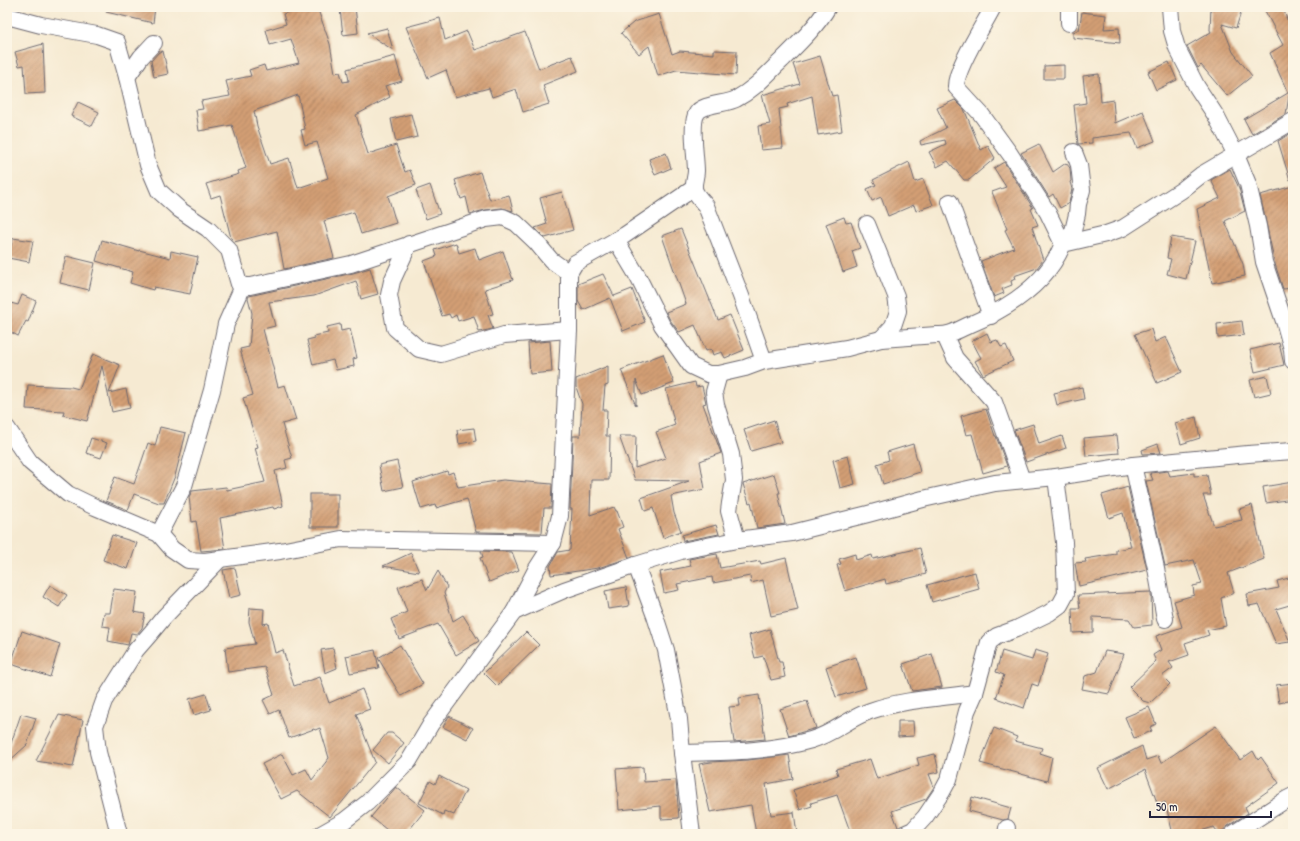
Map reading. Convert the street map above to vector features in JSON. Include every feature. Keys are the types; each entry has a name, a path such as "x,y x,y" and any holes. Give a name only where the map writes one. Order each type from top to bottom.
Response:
{"street":[{"path":"764,361 742,296 706,206 697,195 694,188 696,172 694,139 697,112 702,108 734,100 752,89 800,43 820,20 828,7"},
{"path":"993,7 962,64 956,87 980,114 1010,154 1048,212 1063,244"},
{"path":"1069,7 1069,23"},
{"path":"1170,7 1172,31 1177,48 1197,87 1216,116 1248,184 1258,226 1264,262 1285,324 1292,349 1293,361"},
{"path":"7,16 41,25 97,35 117,42 148,165 159,191 180,210 208,229 229,250 239,284 243,286 250,286 351,264 486,219 504,217 516,223 536,242 551,260 569,273"},
{"path":"127,77 154,43"},
{"path":"1063,244 1106,234 1123,228 1182,190 1201,175 1236,156 1248,147 1293,121"},
{"path":"616,240 638,277 662,325 691,366 708,374 719,374 764,361 847,348 881,339 937,335 945,336 991,316 1014,301 1049,270 1059,254 1063,244 1073,231 1077,214 1082,190 1079,165 1074,152"},
{"path":"322,834 344,821 367,803 409,761 431,724 514,612 537,568 553,543 560,516 569,330 569,273 576,263 616,240 694,188"},
{"path":"950,202 991,316"},
{"path":"867,224 896,296 898,311 892,326 881,339"},
{"path":"409,244 392,281 389,295 395,328 418,349 442,354 504,334 569,330"},
{"path":"159,534 184,486 212,390 226,324 243,286"},
{"path":"945,336 955,358 994,402 1022,480"},
{"path":"719,374 714,392 716,405 731,454 734,480 729,511 737,540"},
{"path":"7,428 30,462 68,494 94,507 159,534 172,549 188,560 205,561 280,551 341,539 553,543"},
{"path":"514,612 564,590 681,551 737,540 792,533 995,483 1056,477 1133,465 1293,451"},
{"path":"1133,465 1166,619"},
{"path":"904,834 913,830 925,817 949,779 967,711 975,693 989,642 997,636 1016,629 1049,612 1060,605 1066,594 1064,542 1056,477"},
{"path":"119,834 98,752 96,726 104,701 136,650 164,617 220,559"},
{"path":"636,565 666,650 679,719 693,834"},
{"path":"682,753 730,752 789,746 832,733 849,720 870,711 900,702 975,693"},
{"path":"1233,834 1291,800"}],"building":[{"path":"107,7 155,7 153,23 106,12"},
{"path":"303,7 317,7 330,44 335,73 340,72 343,82 349,81 347,69 395,56 402,81 385,86 390,97 356,115 368,154 396,145 405,172 410,170 416,185 388,196 396,223 361,234 354,212 324,221 334,258 284,269 277,231 234,242 231,238 220,195 211,198 206,184 239,174 238,171 246,168 232,125 199,131 196,110 203,109 201,101 230,96 226,81 251,76 249,70 264,65 266,71 299,63 291,39 270,45 266,30 286,24 283,14","holes":["298,95 305,129 301,130 305,145 317,142 328,178 298,188 289,158 270,164 257,126 254,111"]},
{"path":"355,7 358,33 343,35 340,9"},
{"path":"1211,7 1235,7 1242,9 1236,28 1222,24 1233,52 1252,76 1227,96 1201,65 1198,68 1187,46 1211,32"},
{"path":"1263,7 1283,7 1287,20 1293,17 1293,106 1289,96 1286,114 1252,134 1244,119 1288,93 1270,53 1283,45"},
{"path":"1082,12 1106,15 1104,29 1119,28 1120,43 1073,38 1073,32 1079,30"},
{"path":"659,14 672,54 680,51 714,54 714,50 737,51 736,75 676,70 658,76 649,46 639,54 621,33 634,22"},
{"path":"440,18 445,40 467,31 475,50 525,32 539,69 572,56 578,71 543,85 549,104 523,112 516,89 492,97 489,88 455,97 446,70 428,78 406,27"},
{"path":"387,28 393,50 367,33"},
{"path":"43,44 45,93 26,94 24,65 19,66 15,52"},
{"path":"163,51 168,74 154,77 151,61 159,52"},
{"path":"820,56 832,96 837,95 842,131 818,135 812,96 787,104 788,107 779,109 783,148 761,150 758,126 770,124 762,95 800,84 793,64"},
{"path":"1169,62 1177,80 1156,90 1148,72"},
{"path":"1064,65 1064,79 1044,79 1044,66"},
{"path":"1099,74 1101,102 1113,100 1115,123 1143,111 1155,141 1137,148 1131,133 1092,138 1092,143 1078,144 1074,105 1086,103 1083,76"},
{"path":"955,100 964,109 981,150 988,146 995,158 969,180 964,180 948,161 937,167 929,152 946,144 945,140 921,145 920,141 946,128 937,108"},
{"path":"78,102 99,112 92,126 71,116"},
{"path":"411,114 417,137 396,142 391,119"},
{"path":"1293,132 1293,179 1290,180 1278,141"},
{"path":"1039,144 1053,172 1066,163 1070,168 1070,182 1072,189 1069,203 1060,208 1053,194 1049,197 1021,153"},
{"path":"666,153 671,168 655,175 649,159"},
{"path":"909,162 915,182 923,179 933,205 916,211 914,205 888,216 881,197 872,201 867,189 876,185 873,180"},
{"path":"1004,162 1033,208 1031,209 1038,225 1032,227 1043,260 1037,268 1014,276 1015,279 1011,281 1012,285 1002,289 1004,293 994,297 981,261 1014,248 1005,230 1007,229 992,192 1006,187 994,168"},
{"path":"1230,169 1239,188 1245,211 1225,221 1243,264 1245,276 1212,283 1197,209 1220,198 1211,180"},
{"path":"480,172 490,200 509,195 513,211 502,208 470,214 466,197 461,199 455,180"},
{"path":"430,185 440,214 426,219 416,190"},
{"path":"1293,186 1293,288 1283,289 1275,264 1260,195"},
{"path":"562,192 573,230 545,238 535,228 547,224 540,198"},
{"path":"844,217 846,223 851,222 860,248 852,251 857,267 843,272 826,224"},
{"path":"681,229 718,320 730,315 744,350 725,358 722,352 713,355 711,349 706,351 695,325 679,332 670,320 666,312 686,304 662,236"},
{"path":"1171,237 1195,241 1186,279 1167,274 1171,259 1167,258"},
{"path":"13,238 33,241 29,262 8,258"},
{"path":"102,240 170,258 171,251 198,257 190,294 154,287 153,290 130,283 133,272 96,261"},
{"path":"456,243 459,253 475,248 479,260 503,251 513,280 485,289 493,314 488,315 493,329 479,332 474,316 458,321 456,315 451,318 449,314 442,316 424,261 437,256 435,250"},
{"path":"66,256 95,263 89,290 60,283"},
{"path":"370,268 378,294 361,299 356,281 314,296 269,302 275,326 263,329 278,387 285,385 296,420 282,424 292,458 285,460 287,468 275,471 283,506 274,509 273,507 220,518 225,549 201,551 196,521 192,522 189,497 192,491 226,487 227,490 265,482 255,448 258,447 243,398 253,395 240,349 249,347 252,313 248,298 249,296"},
{"path":"603,274 614,296 632,289 645,322 623,331 610,298 583,310 578,301 578,284"},
{"path":"22,295 36,301 28,322 26,321 18,336 7,330 7,302 18,305"},
{"path":"1242,321 1244,335 1218,338 1217,324"},
{"path":"340,324 341,331 350,329 357,358 353,359 354,366 336,370 333,360 313,365 307,340 315,338 314,336 328,333 327,327"},
{"path":"1151,329 1155,342 1166,337 1182,372 1157,383 1135,334"},
{"path":"987,333 991,342 997,340 1001,347 1006,345 1013,361 983,375 975,361 981,358 972,341"},
{"path":"550,341 552,372 530,374 528,343"},
{"path":"1279,343 1284,365 1255,372 1250,350"},
{"path":"93,354 120,365 109,393 126,389 130,408 112,412 102,366 87,421 63,415 64,411 26,409 28,385 71,387 79,389"},
{"path":"663,354 674,383 642,395 636,380 636,406 621,370"},
{"path":"608,366 608,385 605,386 603,410 607,410 606,436 610,436 609,480 591,480 590,515 614,507 623,527 618,529 629,558 598,568 551,575 550,566 558,552 570,550 573,436 580,436 582,404 576,387 576,379"},
{"path":"1267,376 1271,393 1254,397 1250,380"},
{"path":"695,382 696,387 702,386 706,403 703,404 721,453 700,461 705,489 671,496 674,513 681,531 663,538 653,508 645,511 641,498 689,481 635,480 619,436 636,436 635,468 666,458 656,432 675,425 666,389"},
{"path":"1082,387 1084,399 1057,405 1054,393"},
{"path":"986,409 1007,466 983,473 972,434 966,435 961,416"},
{"path":"1196,417 1200,438 1181,444 1175,423"},
{"path":"774,420 781,442 751,451 744,430"},
{"path":"1033,424 1039,444 1062,436 1066,448 1026,462 1014,430"},
{"path":"160,427 186,433 175,476 164,503 159,503 134,494 128,510 106,501 115,477 134,484 148,443 155,446"},
{"path":"474,428 476,441 459,444 457,430"},
{"path":"1117,435 1119,453 1086,456 1084,438"},
{"path":"91,438 107,443 101,458 86,453"},
{"path":"913,444 920,472 883,484 877,464 889,460 887,452"},
{"path":"1158,444 1161,453 1143,454 1142,450"},
{"path":"848,456 855,484 840,488 833,460"},
{"path":"397,461 403,487 384,491 379,465"},
{"path":"447,471 448,474 453,472 458,487 503,480 552,484 551,508 544,508 542,533 476,532 467,499 436,508 435,505 421,509 413,482"},
{"path":"1168,471 1170,476 1194,473 1194,476 1207,475 1211,495 1203,495 1214,526 1242,520 1239,509 1252,505 1264,559 1228,573 1234,593 1221,598 1226,626 1207,630 1209,635 1185,643 1189,655 1169,662 1173,668 1162,676 1170,684 1150,703 1143,701 1129,687 1156,661 1153,655 1161,650 1156,636 1182,627 1174,601 1194,595 1193,586 1202,584 1194,560 1165,566 1146,481 1153,480 1150,473"},
{"path":"774,474 780,493 778,493 785,524 757,528 751,502 749,503 743,484"},
{"path":"1293,482 1293,499 1266,503 1263,487"},
{"path":"1128,487 1147,570 1079,586 1075,563 1086,562 1085,559 1116,554 1116,550 1131,547 1123,513 1109,518 1102,495"},
{"path":"310,494 338,494 338,527 310,527"},
{"path":"716,525 719,534 683,541 682,535"},
{"path":"112,535 137,543 128,569 103,560"},
{"path":"920,548 926,574 886,584 885,579 845,591 837,565 841,564 839,559 855,554 856,560 872,555 873,559"},
{"path":"481,551 512,552 519,570 489,582 480,558 483,557"},
{"path":"411,553 419,572 383,566"},
{"path":"717,554 720,568 760,561 761,564 786,558 798,610 771,616 763,580 751,583 750,576 713,583 712,577 677,584 679,590 664,593 660,572 691,566 689,559"},
{"path":"235,568 241,595 229,598 223,570"},
{"path":"438,571 447,587 444,593 453,621 463,615 479,641 456,655 438,624 399,639 391,619 407,612 398,587 422,579 427,590"},
{"path":"975,572 979,589 932,602 927,585"},
{"path":"1293,577 1293,604 1276,609 1290,642 1276,644 1259,604 1249,606 1247,594 1279,588 1277,581"},
{"path":"50,585 67,595 59,607 43,597"},
{"path":"626,587 629,606 608,609 605,591"},
{"path":"114,589 137,592 134,612 145,614 142,628 137,634 131,633 128,645 108,641 110,627 102,626 104,613 110,613"},
{"path":"1151,592 1152,625 1134,627 1129,619 1093,617 1093,632 1073,633 1072,608 1080,608 1078,595"},
{"path":"250,608 264,609 263,624 268,623 275,653 283,650 294,686 320,677 329,703 362,689 370,709 356,714 375,762 330,817 297,791 281,799 262,764 282,754 293,775 306,769 312,780 329,758 320,728 289,738 279,710 270,714 263,700 274,695 265,667 228,672 225,648 255,644 249,622"},
{"path":"770,629 779,662 782,662 785,677 771,680 763,656 755,658 749,635"},
{"path":"22,631 60,644 50,677 11,664"},
{"path":"526,632 539,645 497,686 484,673"},
{"path":"400,645 423,684 401,696 378,658"},
{"path":"333,648 337,668 325,673 321,650"},
{"path":"375,650 379,668 350,673 346,656"},
{"path":"1035,650 1048,654 1038,686 1032,684 1024,708 996,698 1004,675 996,672 1002,651 1032,660"},
{"path":"1105,651 1124,654 1109,694 1082,689 1085,676 1097,672"},
{"path":"932,654 942,687 912,691 903,664"},
{"path":"856,657 866,688 836,697 826,667"},
{"path":"1293,683 1293,700 1279,703 1276,685"},
{"path":"206,694 211,710 194,715 189,699"},
{"path":"759,695 765,739 734,742 729,707 740,706 739,698"},
{"path":"807,701 816,728 789,736 780,709"},
{"path":"1149,707 1156,724 1150,727 1152,731 1134,738 1125,717"},
{"path":"21,714 36,718 27,745 7,763 7,755"},
{"path":"59,715 83,720 73,767 36,761"},
{"path":"449,716 473,728 467,739 443,727"},
{"path":"898,721 913,721 914,736 898,737"},
{"path":"1216,726 1240,760 1253,751 1258,760 1261,757 1279,783 1245,807 1248,813 1228,826 1219,834 1214,827 1190,834 1173,834 1165,802 1158,805 1145,770 1108,789 1098,768 1142,746 1146,760 1158,756 1161,763"},
{"path":"994,728 1017,737 1015,741 1042,748 1040,753 1052,757 1047,781 980,763"},
{"path":"387,733 392,733 404,743 388,763 373,750"},
{"path":"935,754 939,772 929,774 934,787 926,799 892,811 898,827 895,834 851,834 837,795 811,803 812,806 800,810 793,790 838,775 836,769 870,759 877,779 919,765 917,758"},
{"path":"789,755 793,779 766,784 771,815 794,812 797,834 756,834 751,805 710,812 699,764"},
{"path":"643,767 644,782 676,780 679,818 661,819 661,806 619,810 616,769"},
{"path":"439,776 466,790 454,815 444,811 443,815 419,803 430,781 435,784"},
{"path":"396,787 425,810 406,834 392,834 371,817"},
{"path":"972,797 1011,808 1008,819 1003,820 969,811"}]}
